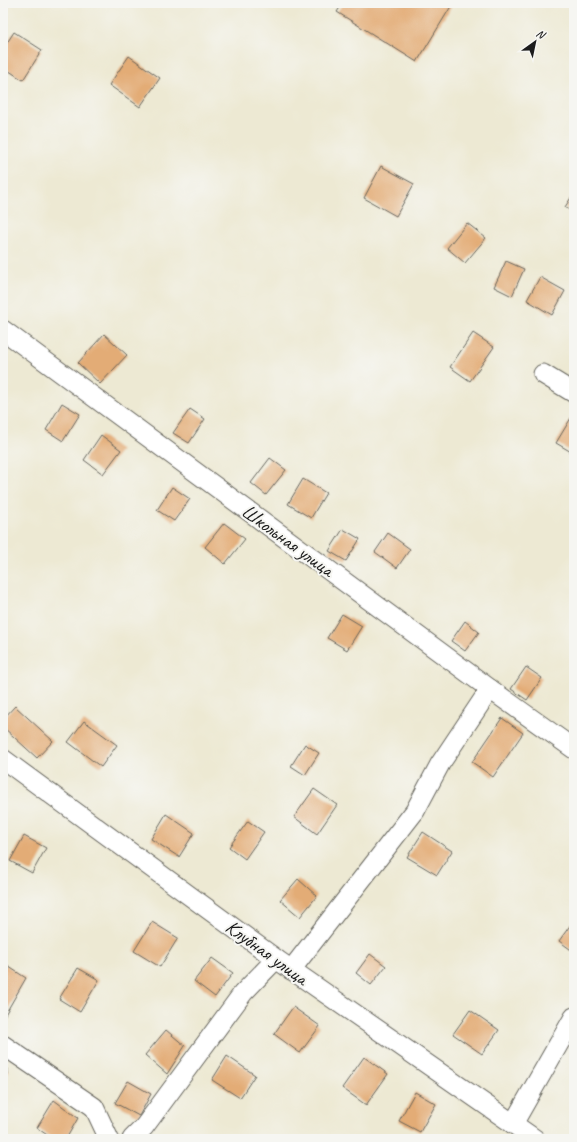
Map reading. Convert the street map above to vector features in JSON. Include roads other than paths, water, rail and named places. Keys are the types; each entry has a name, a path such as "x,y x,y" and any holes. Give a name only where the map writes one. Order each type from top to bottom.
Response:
{"street":[{"name":"Школьная улица","path":"3,330 490,689 574,749"},
{"path":"543,374 574,393"},
{"path":"291,970 415,811 440,764 490,689"},
{"name":"Клубная улица","path":"3,759 291,970 535,1139"},
{"path":"132,1139 144,1127 243,993 276,959"},
{"path":"512,1124 574,1017"},
{"path":"3,1045 94,1107 109,1139"}]}
